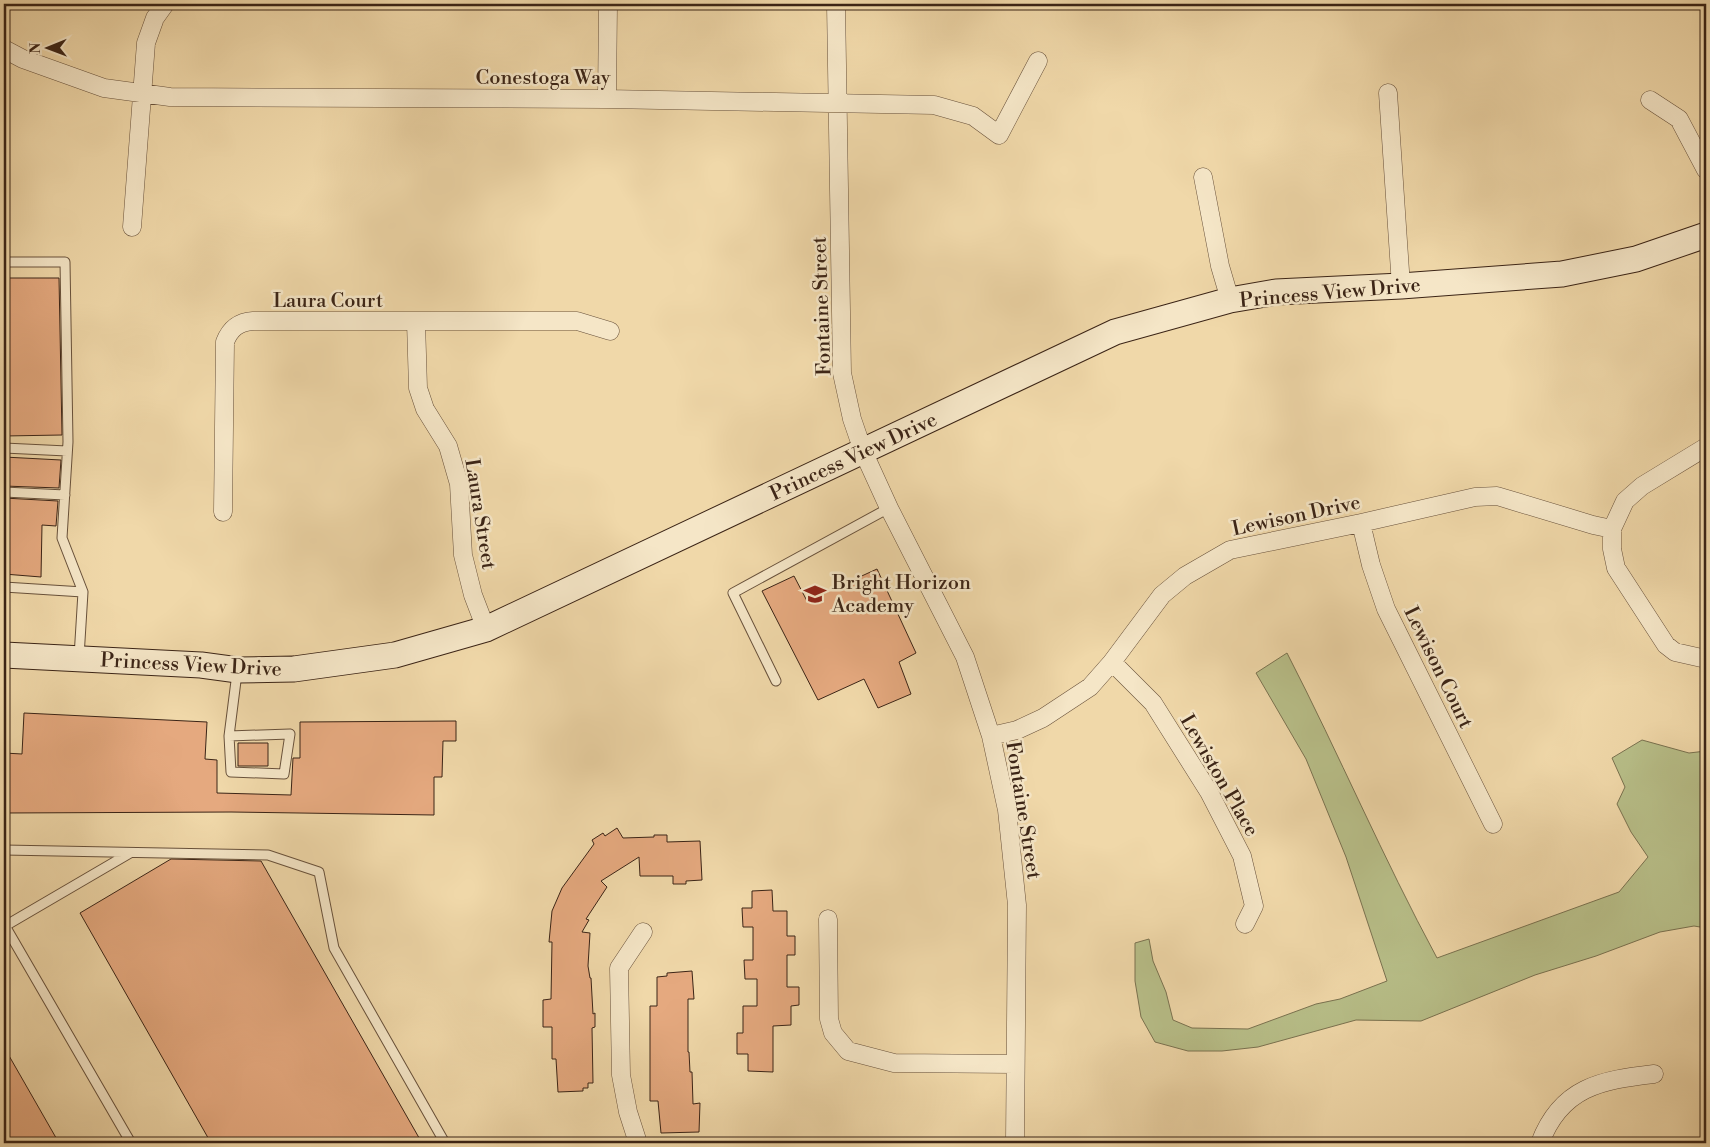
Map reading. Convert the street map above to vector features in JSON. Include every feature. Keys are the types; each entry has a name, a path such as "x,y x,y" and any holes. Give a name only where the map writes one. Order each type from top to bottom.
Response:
{"main road":[{"name":"Princess View Drive","path":"4,655 201,665 238,670 294,669 395,655 486,628 1115,332 1230,300 1276,292 1401,286 1562,274 1636,259 1706,235"}],"street":[{"path":"132,227 146,43 156,18 165,4"},
{"path":"607,99 608,4"},
{"name":"Fontaine Street","path":"836,4 842,372 852,419 863,451 889,508 965,657 991,736 1007,810 1017,905 1015,1143"},
{"name":"Conestoga Way","path":"4,49 23,60 104,88 170,97 607,99 934,105 973,116 999,134 1038,61"},
{"path":"1388,93 1401,286"},
{"path":"1650,100 1679,119 1706,170"},
{"path":"1203,176 1220,266 1230,300"},
{"name":"Laura Court","path":"223,512 225,342 232,329 238,324 253,321 577,321 610,331"},
{"name":"Laura Street","path":"416,322 418,388 426,409 448,446 459,484 462,555 473,595 486,628"},
{"path":"1706,447 1642,486 1625,501 1612,529 1612,549 1616,568 1666,645 1675,652 1706,659"},
{"name":"Lewison Drive","path":"991,736 1017,730 1043,718 1090,687 1112,662 1162,596 1185,576 1230,550 1361,523 1475,496 1497,496 1612,529"},
{"name":"Lewison Court","path":"1361,523 1371,566 1386,609 1493,824"},
{"name":"Lewiston Place","path":"1112,662 1153,703 1209,792 1242,856 1254,906 1245,924"},
{"path":"828,919 829,1020 834,1034 848,1051 894,1062 1015,1064"},
{"path":"638,1143 628,1112 621,1075 619,968 643,932"},
{"path":"1540,1143 1544,1130 1551,1120 1578,1093 1604,1081 1654,1074"}],"lane":[{"path":"4,262 66,262 67,451 62,538 83,592 79,659"},
{"path":"4,448 67,451"},
{"path":"4,492 65,495"},
{"path":"776,681 733,593 889,508"},
{"path":"4,587 83,592"},
{"path":"229,736 290,734 284,774 231,772 229,736 238,670"},
{"path":"4,850 268,855 319,872 334,948 445,1143"},
{"path":"130,853 5,925 131,1143"}],"green space":[{"path":"1287,653 1437,958 1619,892 1648,857 1631,832 1617,804 1625,787 1612,758 1642,740 1689,753 1706,751 1706,928 1694,926 1660,932 1596,956 1535,975 1421,1021 1356,1020 1258,1047 1222,1051 1188,1051 1155,1042 1141,1017 1135,981 1135,943 1149,939 1153,961 1166,992 1173,1020 1192,1028 1248,1029 1316,1004 1340,999 1387,981 1346,857 1306,759 1256,673"}],"building":[{"path":"4,278 59,278 62,435 4,436"},
{"path":"4,457 61,460 59,488 4,486"},
{"path":"4,498 58,501 56,526 42,525 41,577 4,574"},
{"path":"877,569 916,653 899,662 911,694 878,708 864,679 818,700 762,591 794,576 807,601"},
{"path":"24,713 207,722 205,759 217,760 217,793 291,795 293,758 300,758 300,722 456,721 456,741 443,741 442,777 434,777 434,815 231,812 4,813 4,753 22,754"},
{"path":"238,743 268,743 268,766 238,766"},
{"path":"617,828 623,838 667,835 667,842 700,841 702,880 686,881 686,884 673,884 673,876 640,876 639,857 601,881 607,887 586,919 589,920 582,932 590,933 588,966 591,978 593,1014 595,1013 595,1027 592,1028 593,1083 588,1083 588,1088 583,1088 583,1091 558,1092 556,1059 552,1059 552,1027 543,1027 543,1000 551,999 552,942 549,942 552,911 562,888 594,844 592,840 603,833 605,836"},
{"path":"171,859 261,861 422,1143 211,1143 80,913"},
{"path":"772,890 773,911 787,911 787,936 795,936 795,955 787,955 787,987 799,987 799,1005 791,1006 791,1025 773,1026 773,1072 748,1071 748,1054 737,1054 737,1033 743,1033 743,1006 757,1006 757,979 745,979 744,960 753,960 753,927 743,927 742,908 752,908 752,891"},
{"path":"692,971 694,999 688,999 688,1052 690,1072 692,1072 693,1104 700,1103 699,1132 661,1133 658,1101 650,1101 650,1006 657,1006 657,977 667,976 667,973"},
{"path":"4,1047 59,1143 4,1143"}],"place":[{"name":"Bright Horizon Academy","path":"815,594"}]}
